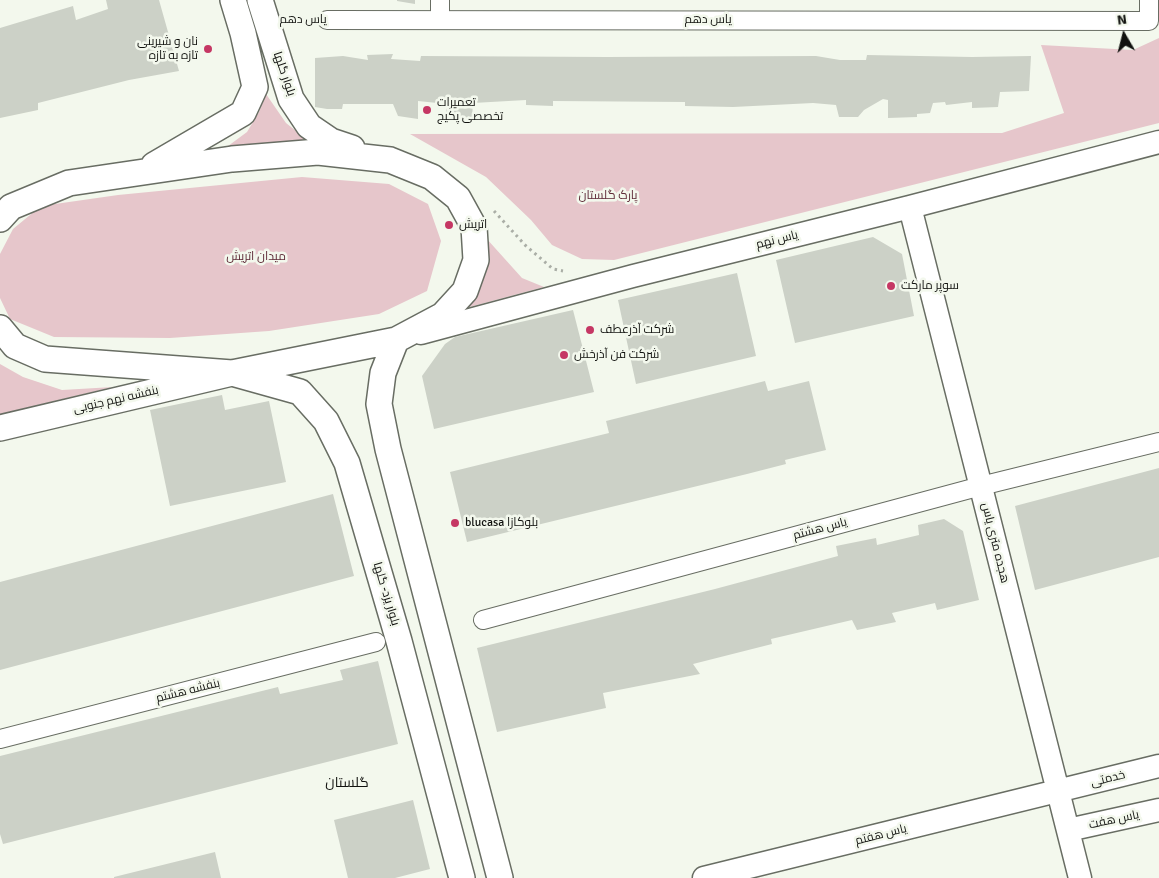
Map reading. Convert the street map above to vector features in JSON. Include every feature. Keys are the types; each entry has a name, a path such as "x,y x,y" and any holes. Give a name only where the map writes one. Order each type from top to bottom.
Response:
{"main road":[{"path":"143,172 243,113 254,87 243,33 233,0"},
{"name":"بلوار گلها","path":"263,10 291,98 309,126 331,141 390,160"},
{"path":"0,198 69,183 232,159 318,152 390,160 432,177 458,198 474,227 476,260 465,291 443,315 396,340 232,372 45,359 15,346 0,328"},
{"path":"0,220 11,207 69,183"},
{"path":"396,340 382,373 379,404 388,449 500,878"},
{"name":"بنفشه نهم جنوبی","path":"0,428 232,372"},
{"name":"بلوار یزد- گلها","path":"232,372 300,392 326,421 347,463 400,641 462,878"}],"street":[{"path":"440,0 440,20"},
{"name":"یاس دهم","path":"327,20 1149,21 1149,0"},
{"name":"یاس نهم","path":"396,340 633,276 910,207 1159,142"},
{"name":"هجده متری یاس","path":"910,207 1080,878"},
{"name":"یاس هشتم","path":"483,620 981,486 1159,442"},
{"name":"بنفشه هشتم","path":"0,739 376,642"},
{"name":"خدمتی","path":"1057,791 1159,766"},
{"name":"یاس هفتم","path":"704,878 1057,791"},
{"name":"یاس هفت","path":"1068,830 1159,810"}],"path":[{"name":"یاس دهم","path":"263,10 327,20"},
{"path":"491,208 525,245 554,268 570,272"}],"green space":[{"name":"پارک گلستان","path":"1159,38 1159,123 614,260 582,259 552,245 531,220 486,177 410,134 1002,133 1064,113 1041,45 1133,50"},
{"path":"266,94 286,123 310,142 224,149 247,132 259,112"},
{"name":"میدان اتریش","path":"302,177 389,184 428,204 441,241 427,291 379,314 269,331 170,338 54,337 10,319 0,298 0,254 13,229 41,206 118,195"},
{"path":"486,238 522,278 544,287 466,308"},
{"path":"0,364 23,377 62,390 113,387 0,414"}],"building":[{"path":"106,0 159,0 179,71 129,80 38,103 38,110 0,118 0,28 73,6 76,20 108,9"},
{"path":"415,0 415,4 397,1"},
{"path":"393,54 391,59 420,61 421,56 816,56 840,60 866,60 867,55 1031,56 1029,91 1000,92 998,107 972,108 972,102 946,105 945,102 933,103 930,113 917,114 917,117 888,118 888,100 883,99 864,110 858,117 839,117 836,105 813,103 733,107 685,106 685,102 553,101 553,106 526,105 526,100 473,103 472,118 446,115 447,104 418,101 418,119 398,116 393,104 343,104 342,109 315,107 315,58 343,56 368,60 367,55"},
{"path":"873,237 902,254 914,316 795,343 776,260"},
{"path":"737,273 756,356 636,384 618,300"},
{"path":"573,310 594,392 434,429 422,376 445,344 455,337"},
{"path":"765,381 768,391 809,381 826,450 785,460 786,464 747,474 467,542 450,472 609,433 606,421"},
{"path":"222,395 225,410 269,401 286,482 170,506 150,410"},
{"path":"1159,468 1159,557 1035,590 1015,506"},
{"path":"333,494 354,576 0,670 0,582"},
{"path":"944,519 963,531 979,600 937,610 935,603 892,613 896,622 857,630 852,620 771,639 772,644 693,664 700,674 603,693 606,708 497,732 477,648 715,589 838,556 836,546 876,538 877,545 919,535 918,525"},
{"path":"378,661 398,744 3,844 0,834 0,756 278,687 280,694 343,680 340,670"},
{"path":"413,800 430,869 395,878 348,878 334,820"},
{"path":"215,852 221,878 114,878 114,877"}],"place":[{"name":"نان و شیرینی تازه به تازه","path":"208,49"},
{"name":"تعمیرات تخصصی پکیج","path":"427,110"},
{"name":"اتریش","path":"449,225"},
{"name":"سوپر مارکت","path":"891,286"},
{"name":"شرکت آذرعطف","path":"590,330"},
{"name":"شرکت فن آذرخش","path":"564,355"},
{"name":"blucasa بلوکازا","path":"455,523"}],"district":[{"name":"گلستان","path":"347,783"}]}
